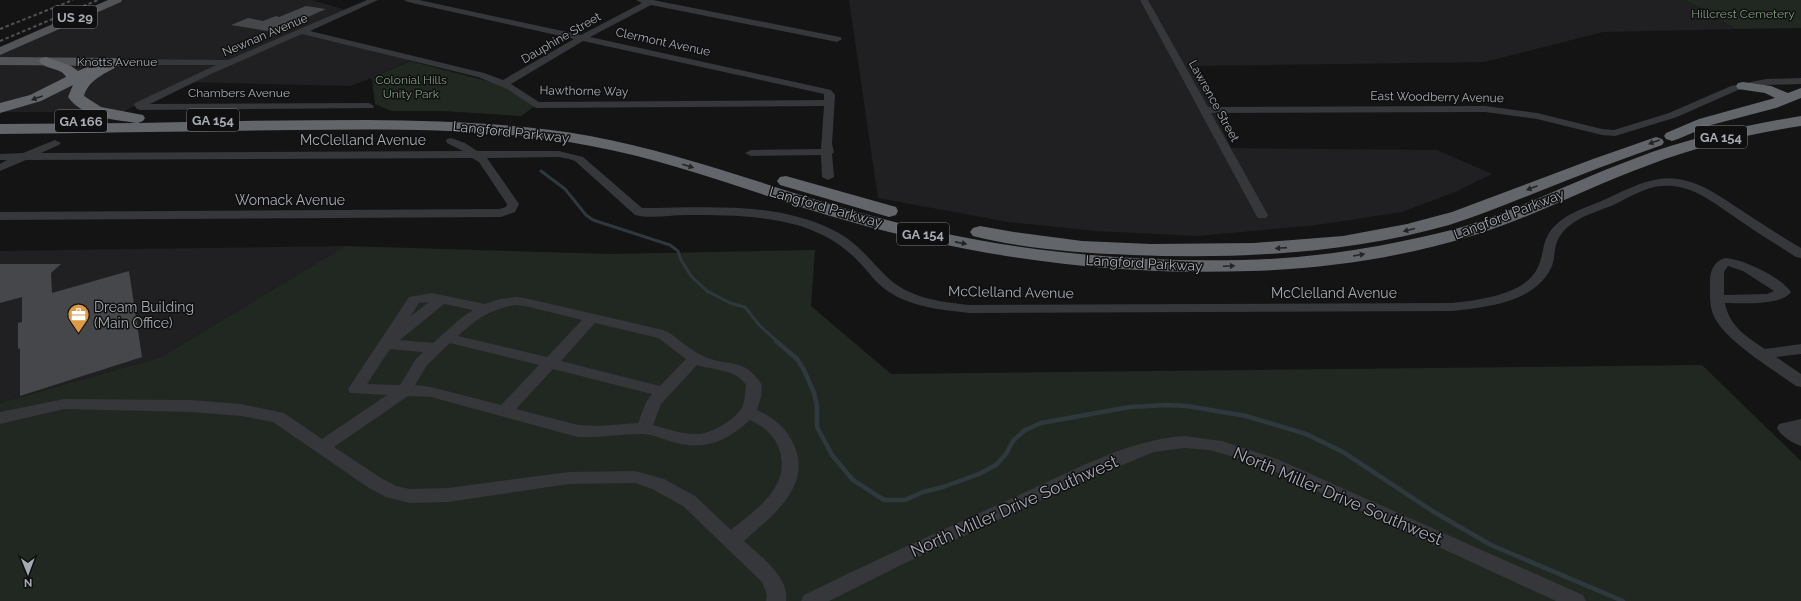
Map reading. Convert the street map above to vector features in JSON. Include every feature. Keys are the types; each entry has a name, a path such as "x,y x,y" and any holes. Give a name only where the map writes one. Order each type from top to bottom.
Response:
{"highway":[{"path":"38,61 66,69 72,73 73,78 70,81"},
{"path":"0,108 33,100 53,92 70,81 109,62"},
{"name":"GA 154","path":"109,62 90,77 77,90 76,97 80,104 102,112 155,124"},
{"path":"1743,86 1772,90 1782,95 1786,100"},
{"path":"1672,136 1706,122 1786,100 1801,94"},
{"name":"Langford Parkway","path":"0,129 423,118 498,121 564,127 652,143 734,165 892,212 974,231 1065,244 1151,250 1228,250 1279,248 1332,243 1393,234 1457,216 1581,168 1672,136 1728,122 1801,109"},
{"name":"Langford Parkway","path":"0,121 426,126 536,133 591,141 660,157 856,217 961,243 1022,254 1088,261 1153,265 1222,266 1288,264 1336,259 1452,236 1488,225 1664,154 1754,129 1801,121"},
{"path":"0,144 62,132 155,124"},
{"path":"1754,129 1801,127"}],"main road":[{"name":"US 29","path":"0,51 117,0"},
{"path":"22,41 9,54 15,57 38,61"},
{"name":"Knotts Avenue","path":"0,61 109,62"},
{"path":"0,65 38,61"}],"street":[{"name":"Newnan Avenue","path":"165,92 374,0"},
{"name":"Clermont Avenue","path":"408,0 821,90 830,95 830,103"},
{"path":"640,0 837,39"},
{"name":"Lawrence Street","path":"1144,0 1262,215"},
{"name":"Dauphine Street","path":"505,83 582,38 650,2"},
{"name":"Hawthorne Way","path":"303,32 481,75 505,83 519,91 536,105 830,103"},
{"name":"Knotts Avenue","path":"109,62 234,62"},
{"name":"East Woodberry Avenue","path":"1204,110 1485,109 1537,116 1615,134 1673,115 1728,90 1766,82 1801,81"},
{"name":"Chambers Avenue","path":"165,92 142,103 139,106 370,106"},
{"path":"828,177 828,152 826,144 830,103"},
{"path":"451,141 475,154"},
{"path":"0,168 55,142"},
{"path":"751,153 828,152"},
{"name":"McClelland Avenue","path":"0,157 475,154 559,154 572,156 579,159 639,212 744,212 774,216 801,222 826,232 847,244 862,256 882,280 894,290 914,299 937,306 970,309 1452,308 1482,304 1508,296 1528,286 1541,273 1548,260 1553,236 1564,222 1636,191 1661,182 1676,182 1694,186 1706,191 1746,219 1801,254"},
{"name":"Womack Avenue","path":"0,216 501,213 511,210 513,204 483,160 475,154"},
{"path":"1718,299 1769,298 1784,292 1745,267 1730,262 1725,262 1717,271 1718,299 1720,316 1728,327 1738,338 1801,382"},
{"path":"323,446 405,390 421,362 466,321 486,308 500,303 516,301 663,334 695,358 705,362 734,368 743,372 754,385 753,397 748,412 734,426 720,435 706,440 693,441 644,428 598,432 578,431 431,392 405,390 356,389 414,300 432,297 486,308"},
{"path":"504,412 592,318"},
{"path":"385,344 442,343 550,363 663,392"},
{"path":"1762,354 1801,349"},
{"path":"644,428 654,402 695,358"},
{"path":"0,418 23,414 44,406 64,404 191,406 241,410 278,417 323,446 375,483 392,492 410,496 448,495 568,478 635,477 658,484 689,501 770,577 777,595 776,601"},
{"path":"731,541 776,498 786,486 791,465 788,448 774,428 748,412"},
{"path":"1801,425 1785,428 1801,440"},
{"name":"North Miller Drive Southwest","path":"811,601 865,574 1099,466 1150,447 1170,443 1192,442 1217,445 1270,463 1576,601"}],"shaded area":[{"path":"124,0 312,0 353,12 298,32 417,57 372,78 350,86 183,82 122,112 0,112 0,49"},
{"path":"849,0 1685,0 1736,29 1603,32 1484,62 1194,66 1231,148 1437,150 1492,174 1455,192 1402,212 1317,225 1198,236 1095,231 1008,222 878,198"},
{"path":"345,246 161,357 0,403 0,251"}],"green space":[{"name":"Hillcrest Cemetery","path":"1685,0 1801,0 1801,28 1736,29"},
{"name":"Colonial Hills Unity Park","path":"410,61 499,84 535,106 521,116 442,111 391,111 375,104 372,78"},
{"path":"345,246 611,254 815,250 811,306 891,374 1702,365 1801,461 1801,601 0,601 0,403 161,357"}],"building":[{"path":"306,6 326,9 274,32 231,25 248,18 263,21 276,16 279,17"},
{"name":"Dream Building (Main Office)","path":"0,264 61,264 51,273 52,293 129,271 142,357 20,396 20,348 18,349 18,323 22,322 22,297 0,303"}],"waterway":[{"path":"541,171 565,189 586,215 593,220 670,245 678,251 681,260 691,276 707,291 730,303 745,307 759,325 778,342"},
{"path":"776,341 797,359 804,370 814,393 817,406 817,427 832,455 853,480 884,500 905,500 923,492 943,487 979,474 996,465 1006,454 1013,441 1025,430 1041,423 1130,407 1167,405 1187,406 1246,416 1306,434 1343,452 1434,512 1491,545 1623,601"}],"railway":[{"path":"0,29 73,0"},
{"path":"0,41 98,0"}],"place":[{"name":"Dream Building (Main Office)","path":"78,334"}]}
